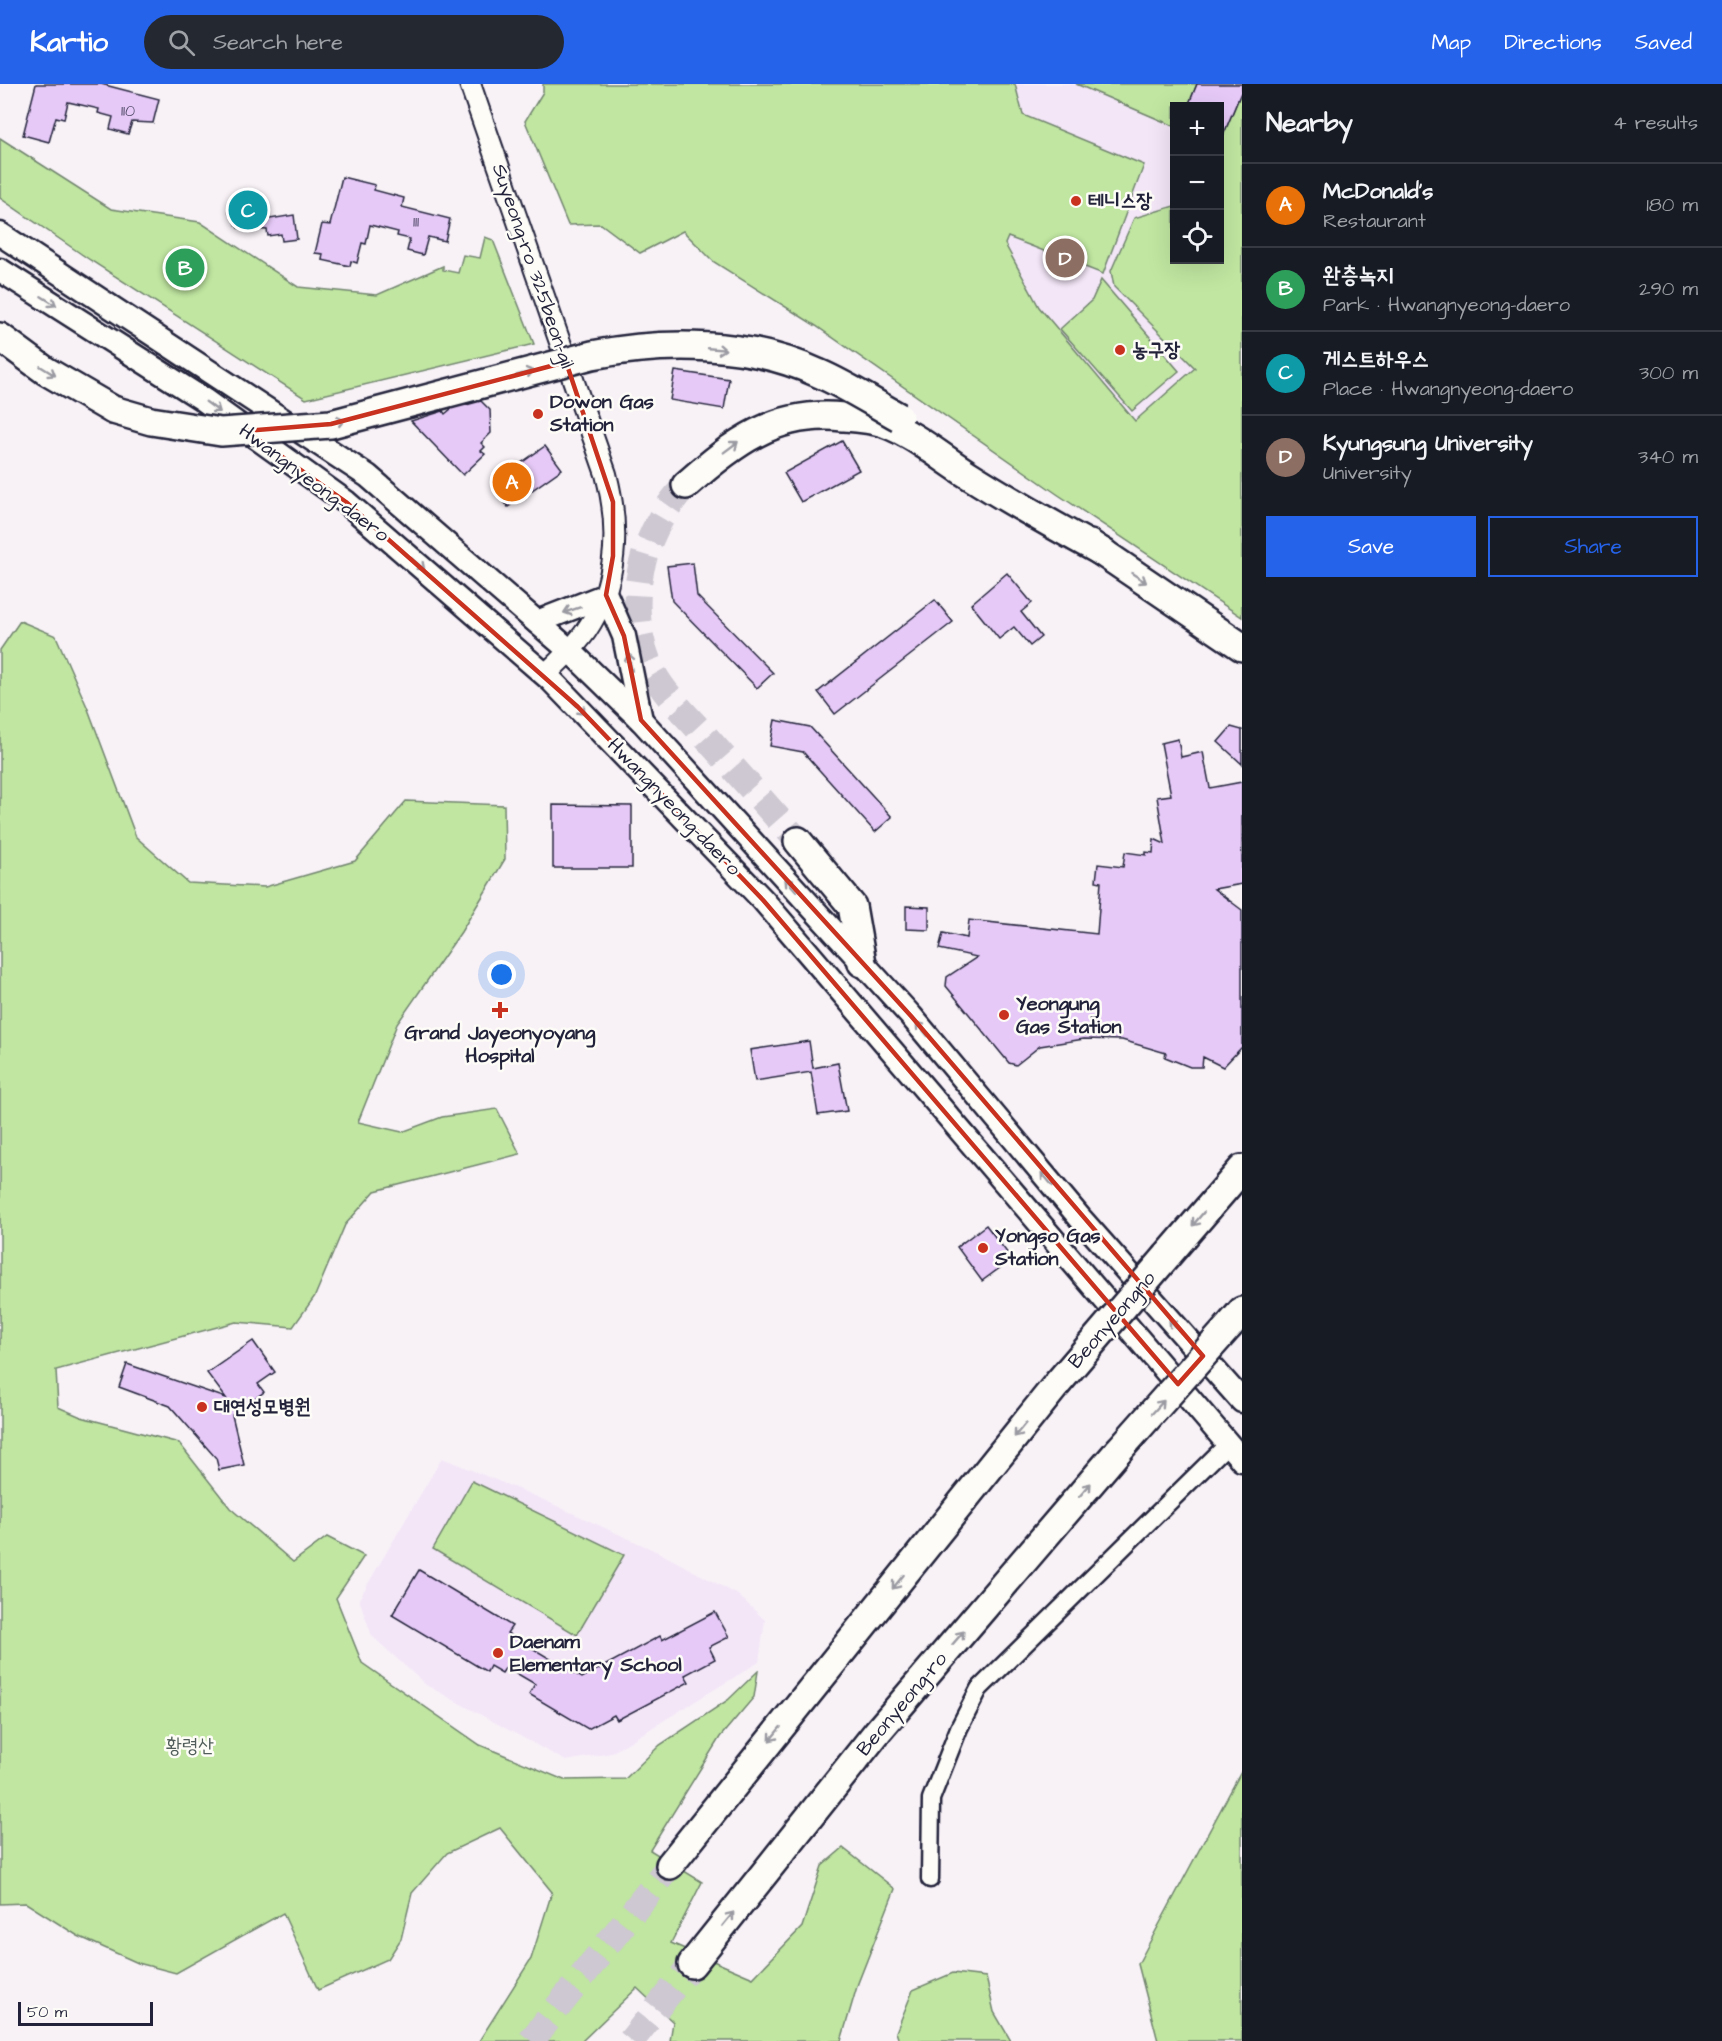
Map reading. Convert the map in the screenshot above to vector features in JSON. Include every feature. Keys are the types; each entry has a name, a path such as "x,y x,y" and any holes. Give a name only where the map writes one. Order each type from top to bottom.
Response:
{"highway":[{"path":"0,337 46,371 113,410 151,421 221,432 331,424 581,358 632,348 698,347 752,352 817,372 899,417 1242,647"},
{"path":"686,485 736,443 760,430 805,416 857,418 883,423 907,434 1023,509 1104,553"},
{"path":"798,841 852,906 862,963"},
{"name":"Beonyeongno","path":"670,1865 1057,1384 1242,1169"},
{"name":"Beonyeong-ro","path":"692,1964 878,1731 1119,1450 1236,1318"}],"main road":[{"name":"Hwangnyeong-daero","path":"0,234 368,476 569,650 641,720 911,1016 1080,1218 1242,1401"},
{"name":"Hwangnyeong-daero","path":"0,270 204,400 346,502 545,675 763,900 1235,1452"},
{"path":"537,622 606,595 624,636 641,720"}],"street":[{"name":"Suyeong-ro 325beon-gil","path":"470,84 606,474 613,502 615,528 611,576 606,595 585,632 545,675"},
{"path":"930,1879 931,1799 959,1728 979,1689 1235,1452"}],"highlighted area":[{"path":"566,362 613,502 613,556 606,595 624,636 641,720 911,1016 1203,1356 1178,1384 763,900 578,707 346,502 246,431 331,424"}],"shaded area":[{"path":"1015,84 1242,84 1242,90 1224,133 1224,102 1170,102 1170,207 1134,218 1114,287 1195,368 1135,422 1039,307 1005,244 1050,127 1023,115"},
{"path":"442,1458 537,1497 660,1553 738,1595 765,1620 759,1662 611,1753 566,1761 426,1685 372,1636 359,1599"}],"green space":[{"path":"543,84 1015,84 1023,115 1144,165 1103,274 1008,237 1005,244 1039,307 1135,421 1195,368 1114,287 1111,271 1134,218 1170,207 1170,264 1224,264 1224,133 1242,90 1242,617 1057,494 816,326 714,262 683,231 640,253 601,224 568,225 525,121 543,92"},
{"path":"1076,84 1197,84 1190,102 1170,102 1170,124"},
{"path":"0,138 111,209 200,222 298,287 377,295 443,266 443,270 458,273 463,255 480,258 485,237 493,240 534,344 306,399 90,260 0,198"},
{"name":"농구장","path":"1101,280 1179,371 1132,411 1060,329 1092,300"},
{"name":"황령산","path":"20,621 56,636 88,709 136,837 188,883 265,887 355,861 406,801 504,805 505,859 461,932 397,1024 358,1122 402,1132 442,1117 497,1109 520,1154 375,1191 345,1225 315,1296 293,1327 236,1322 56,1370 58,1407 81,1417 179,1443 230,1508 293,1562 327,1537 364,1556 336,1598 362,1663 480,1745 564,1780 625,1779 660,1745 728,1700 758,1671 754,1697 720,1737 650,1850 702,1882 671,1943 753,1978 802,1927 822,1866 843,1848 895,1889 858,1983 841,2041 670,2041 673,2022 637,1988 582,2041 479,2041 531,1959 552,1892 500,1828 447,1853 412,1893 401,1939 388,1959 318,1990 283,1913 176,1973 138,1963 78,1936 26,1903 0,1904 0,650"},
{"path":"472,1481 624,1555 577,1635 433,1549"},
{"path":"1242,1770 1242,2041 1158,2041 1138,1964"},
{"path":"953,1973 986,1977 994,2012 1011,2041 899,2041 896,2032 913,1990"}],"building":[{"path":"36,84 101,84 159,99 153,123 132,122 128,134 110,129 113,117 98,113 99,109 68,102 64,119 56,117 49,142 23,135"},
{"path":"1197,84 1242,84 1242,90 1224,133 1224,102 1190,102"},
{"path":"342,177 375,185 374,190 404,198 402,207 450,219 445,241 428,237 423,255 407,251 410,239 397,236 398,232 370,225 366,244 362,243 357,263 351,261 350,266 322,260 323,254 315,253 322,224 330,225"},
{"path":"242,194 255,194 260,198 270,219 294,215 297,239 282,241 281,234 268,236 267,230 238,228 229,213 232,201"},
{"path":"675,371 729,379 724,409 670,400"},
{"path":"481,401 490,410 491,433 481,443 485,447 481,451 485,454 463,475 411,421 443,411 445,414 451,409"},
{"path":"842,441 859,470 801,502 784,473"},
{"path":"545,446 562,469 508,507 492,484"},
{"path":"693,563 697,596 773,673 757,688 672,601 667,566"},
{"path":"1007,573 1032,603 1021,612 1041,637 1030,646 1014,627 999,639 971,604"},
{"path":"935,600 953,622 835,714 818,692"},
{"path":"775,720 810,727 892,817 875,832 803,752 770,746"},
{"path":"1231,727 1242,730 1242,764 1218,742"},
{"path":"1178,739 1181,757 1203,752 1210,788 1242,782 1242,884 1214,889 1242,910 1242,1047 1223,1067 1203,1057 1202,1067 1190,1067 1165,1057 1166,1053 1122,1040 1084,1039 1040,1046 1016,1065 1009,1063 946,986 947,977 977,957 939,949 943,933 967,938 969,920 1097,934 1101,882 1096,881 1098,864 1123,867 1125,852 1146,855 1146,852 1153,853 1154,839 1165,844 1157,797 1171,795 1161,743"},
{"path":"553,805 632,806 632,868 553,868"},
{"path":"906,906 929,907 929,930 906,929"},
{"path":"809,1041 813,1068 838,1063 847,1111 818,1115 811,1072 755,1081 750,1050"},
{"path":"986,1225 1012,1259 982,1281 957,1247"},
{"name":"대연성모병원","path":"253,1341 275,1372 258,1384 264,1392 232,1415 244,1465 219,1470 216,1458 170,1406 119,1387 127,1364 226,1398 207,1373"},
{"name":"Daenam Elementary School","path":"419,1570 512,1626 507,1633 582,1678 660,1636 662,1640 715,1612 729,1637 709,1647 715,1659 685,1675 689,1682 617,1720 614,1715 588,1729 529,1694 535,1684 506,1667 502,1673 490,1666 487,1672 392,1615"}],"tunnel":[{"path":"686,485 670,504 647,547 637,594 642,643 650,667 667,694 798,841"},
{"path":"531,2041 670,1865"},
{"path":"631,2041 692,1964"}],"place":[{"name":"테니스장","path":"1076,201"},
{"name":"게스트하우스","path":"248,210"},
{"name":"Kyungsung University","path":"1065,258"},
{"name":"완층녹지","path":"185,268"},
{"name":"농구장","path":"1120,350"},
{"name":"Dowon Gas Station","path":"538,414"},
{"name":"McDonald's","path":"512,482"},
{"name":"Grand Jayeonyoyang Hospital","path":"500,1010"},
{"name":"Yeongung Gas Station","path":"1004,1015"},
{"name":"Yongso Gas Station","path":"983,1248"},
{"name":"대연성모병원","path":"202,1407"},
{"name":"Daenam Elementary School","path":"498,1653"}]}
